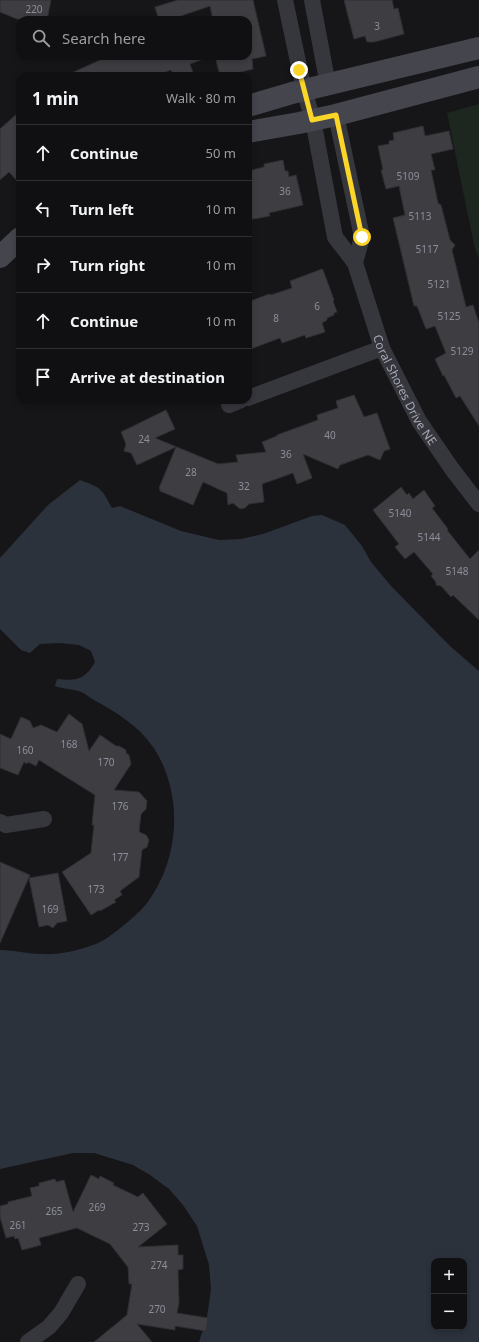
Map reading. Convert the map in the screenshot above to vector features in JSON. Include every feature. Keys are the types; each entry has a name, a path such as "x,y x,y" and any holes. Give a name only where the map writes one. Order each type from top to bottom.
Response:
{"street":[{"name":"Coral Shores Drive NE","path":"285,0 304,90 312,120 335,237 355,263 382,348 419,421 479,504"},
{"path":"312,0 328,85 336,115 362,237 355,263"},
{"path":"252,105 304,90 479,48"},
{"path":"252,131 336,115 479,77"},
{"path":"0,257 16,242"},
{"path":"252,397 382,348"},
{"path":"0,822 6,824 44,819"},
{"path":"28,1342 61,1313 78,1284"}],"shaded area":[{"path":"479,104 479,259 474,245 447,113"},
{"path":"80,480 97,487 103,492 112,508 120,506 181,531 219,540 241,539 263,534 312,516 322,515 345,525 362,546 371,562 392,587 451,647 479,671 479,1342 199,1342 207,1317 211,1289 209,1265 197,1226 183,1205 169,1189 133,1165 94,1153 73,1153 0,1169 0,950 37,954 64,953 91,946 111,935 123,926 147,903 158,886 166,867 172,846 174,826 170,785 163,765 147,739 126,720 85,694 55,686 57,679 70,680 79,678 88,673 95,662 91,651 79,645 60,643 40,644 30,653 21,650 0,629 0,558 48,505"}],"building":[{"path":"0,0 51,0 48,16 16,16 16,19 0,12"},
{"path":"178,0 253,0 266,56 252,59 252,16 212,16 210,6 181,16 158,16 155,7"},
{"path":"344,0 392,0 394,9 398,8 404,34 374,42 367,42 365,36 354,39"},
{"path":"252,59 253,69 241,72 219,72 216,60"},
{"path":"100,60 201,60 190,64 193,72 172,72 171,70 165,72 74,72"},
{"path":"16,115 16,180 9,172 0,180 0,129"},
{"path":"423,126 425,136 449,131 453,149 431,154 435,170 431,170 438,203 441,205 450,240 455,245 452,250 466,307 473,305 479,323 479,426 460,396 456,398 435,359 446,353 435,326 426,329 417,306 414,306 393,218 405,215 399,186 386,189 381,170 383,170 378,146 389,144 389,141 394,140 393,133"},
{"path":"283,160 285,171 288,171 289,177 296,175 303,205 269,213 270,216 252,219 252,170 264,167 264,164"},
{"path":"322,269 337,312 322,323 325,332 306,338 305,335 282,343 280,338 252,348 252,300 292,288 290,281"},
{"path":"354,395 364,417 377,413 390,449 384,451 380,460 368,455 340,465 338,469 303,454 312,478 297,484 293,473 262,484 264,502 249,504 245,508 240,509 233,503 228,505 227,493 203,482 193,505 160,491 159,488 176,447 137,465 131,453 124,451 126,444 121,432 166,410 175,429 155,438 218,464 238,462 236,455 266,452 262,442 318,420 317,415 338,408 336,401"},
{"path":"401,487 407,495 409,493 413,499 424,490 435,506 432,508 470,559 479,550 479,620 453,595 451,597 441,586 436,585 436,582 431,576 433,574 414,552 405,559 395,547 399,544 373,510"},
{"path":"69,714 82,724 89,751 100,735 116,746 126,750 131,764 114,790 139,792 147,801 146,809 141,814 139,832 146,835 149,840 147,847 142,850 139,877 120,891 122,895 114,900 116,902 91,915 62,872 91,853 95,795 39,760 36,766 28,762 27,764 24,762 18,775 0,768 0,734 11,739 21,717 30,721 33,728 41,725 57,732"},
{"path":"0,862 30,875 0,943"},
{"path":"58,873 67,921 57,923 53,928 48,925 39,927 29,878"},
{"path":"91,1175 99,1179 100,1176 114,1183 113,1185 138,1197 143,1193 167,1224 138,1247 178,1245 178,1255 183,1255 183,1269 178,1270 179,1302 177,1313 208,1318 206,1331 175,1326 175,1330 137,1324 152,1342 94,1342 127,1315 132,1284 129,1284 128,1267 110,1244 77,1228 39,1238 41,1245 22,1250 18,1238 15,1239 14,1236 6,1238 0,1217 0,1206 8,1204 8,1202 32,1196 30,1188 39,1186 39,1183 55,1179 56,1182 64,1180 73,1212"}],"route":[{"path":"299,70 312,120 336,115 362,237"}]}
